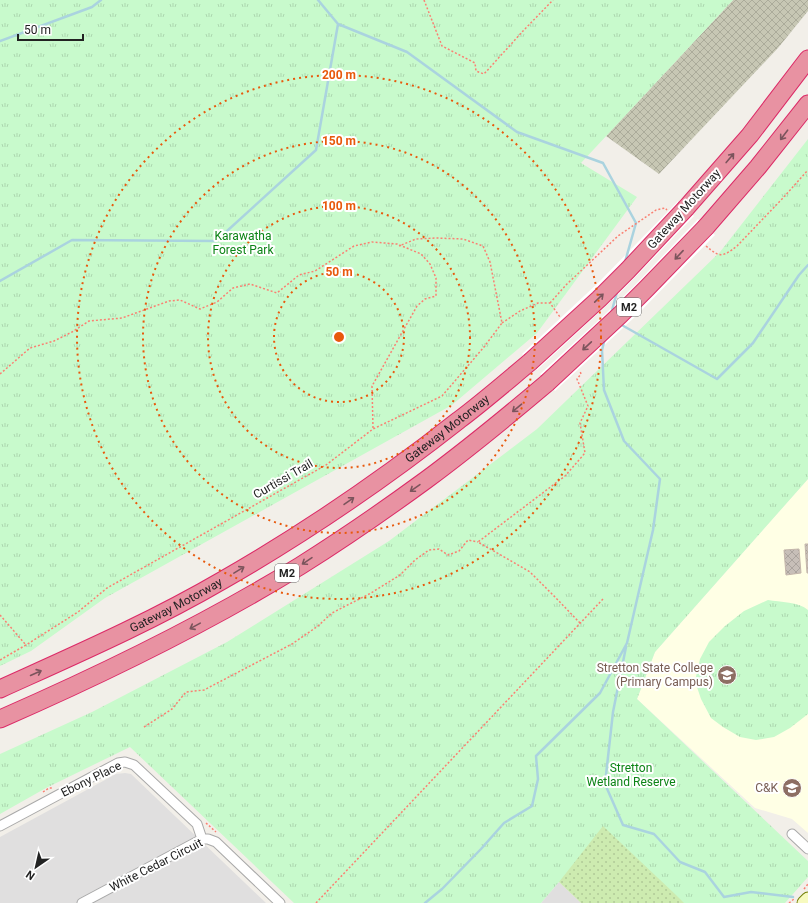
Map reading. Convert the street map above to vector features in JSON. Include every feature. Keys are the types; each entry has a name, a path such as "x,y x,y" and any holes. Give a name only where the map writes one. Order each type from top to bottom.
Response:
{"highway":[{"name":"Gateway Motorway","path":"0,689 104,642 158,615 222,580 301,533 342,506 466,415 530,362 613,284 655,242 750,135 808,59"},
{"name":"M2","path":"0,719 96,676 224,610 300,566 427,479 507,416 547,382 620,315 706,227 758,167 808,104"}],"main road":[{"path":"804,903 808,899"}],"street":[{"name":"Ebony Place","path":"0,826 118,763 125,762 134,765 197,824 202,839"},
{"path":"792,834 808,849"},
{"name":"White Cedar Circuit","path":"82,903 202,839 208,839 216,842 280,903"}],"path":[{"path":"424,0 442,46 475,63 476,71 484,74 553,0"},
{"path":"737,246 808,170"},
{"path":"399,246 416,239 436,238 463,239 483,246 490,262 502,323"},
{"path":"0,374 30,348 54,341 89,322 122,318 169,300 180,300 200,309 217,302 233,288 250,284 277,293 299,276 315,271 354,246 372,242 396,244 421,254 430,264 436,278 436,296 425,299 417,306 372,386 373,429"},
{"name":"Curtissi Trail","path":"0,660 26,646 78,612 107,588 326,465 373,429 442,396 502,323 520,311 538,303 550,303 561,318"},
{"path":"478,542 565,476 585,453 580,423 588,406 577,380 581,374 579,366"},
{"path":"144,727 172,709 186,692 204,690 292,644 318,626 332,613 371,593 400,575 428,550 439,550 448,554 459,552 468,540 478,542 530,572 556,597 580,624"},
{"path":"316,903 603,599"},
{"path":"0,615 26,646"},
{"path":"42,792 48,788 55,787"},
{"path":"202,818 219,835"}],"shaded area":[{"path":"733,0 808,0 808,11 778,48 659,174 606,136"},
{"name":"Stretton State College (Primary Campus)","path":"808,479 808,833 792,819 755,808 637,699 655,652"},
{"path":"116,774 131,774 266,903 0,903 0,837"},
{"path":"559,882 581,903 541,903"}],"green space":[{"name":"Karawatha Forest Park","path":"0,0 733,0 581,163 637,197 537,333 452,405 105,598 31,651 0,666"},
{"name":"Stretton Wetland Reserve","path":"808,139 808,479 655,652 637,699 808,861 808,877 785,903 684,903 603,826 541,903 294,903 130,747 46,788 0,814 0,754 92,712 227,642 389,541 537,429 720,252"},
{"path":"768,600 800,605 808,610 808,714 790,728 774,737 756,740 740,737 711,718 701,699 695,681 700,659 709,642 725,626 744,611"},
{"path":"607,817 692,903 581,903 559,882 546,859"}],"pier":[{"path":"678,201 694,216 621,292 537,370 522,354 599,282"},
{"path":"698,219 715,235 637,315 555,391 540,374 634,286"}],"building":[{"path":"805,544 808,544 808,573 807,573"},
{"path":"799,549 801,573 786,575 784,550"}],"waterway":[{"path":"0,41 92,7 101,0"},
{"path":"318,0 338,24 407,52 517,132 603,163 636,223 625,262"},
{"path":"0,281 72,240 216,241 316,150 338,24"},
{"path":"620,324 717,379 753,343 799,275 808,265"},
{"path":"611,314 617,292"},
{"path":"425,903 442,889 504,823 532,806 538,779 536,756 600,693 627,643 653,530 660,479 624,441 604,390 602,350 605,338"},
{"path":"626,647 613,712 605,784 623,825 654,834 680,862 705,872 724,897 751,892 793,897"}],"place":[{"name":"Stretton State College (Primary Campus)","path":"727,675"},
{"name":"C&K","path":"792,788"}]}
